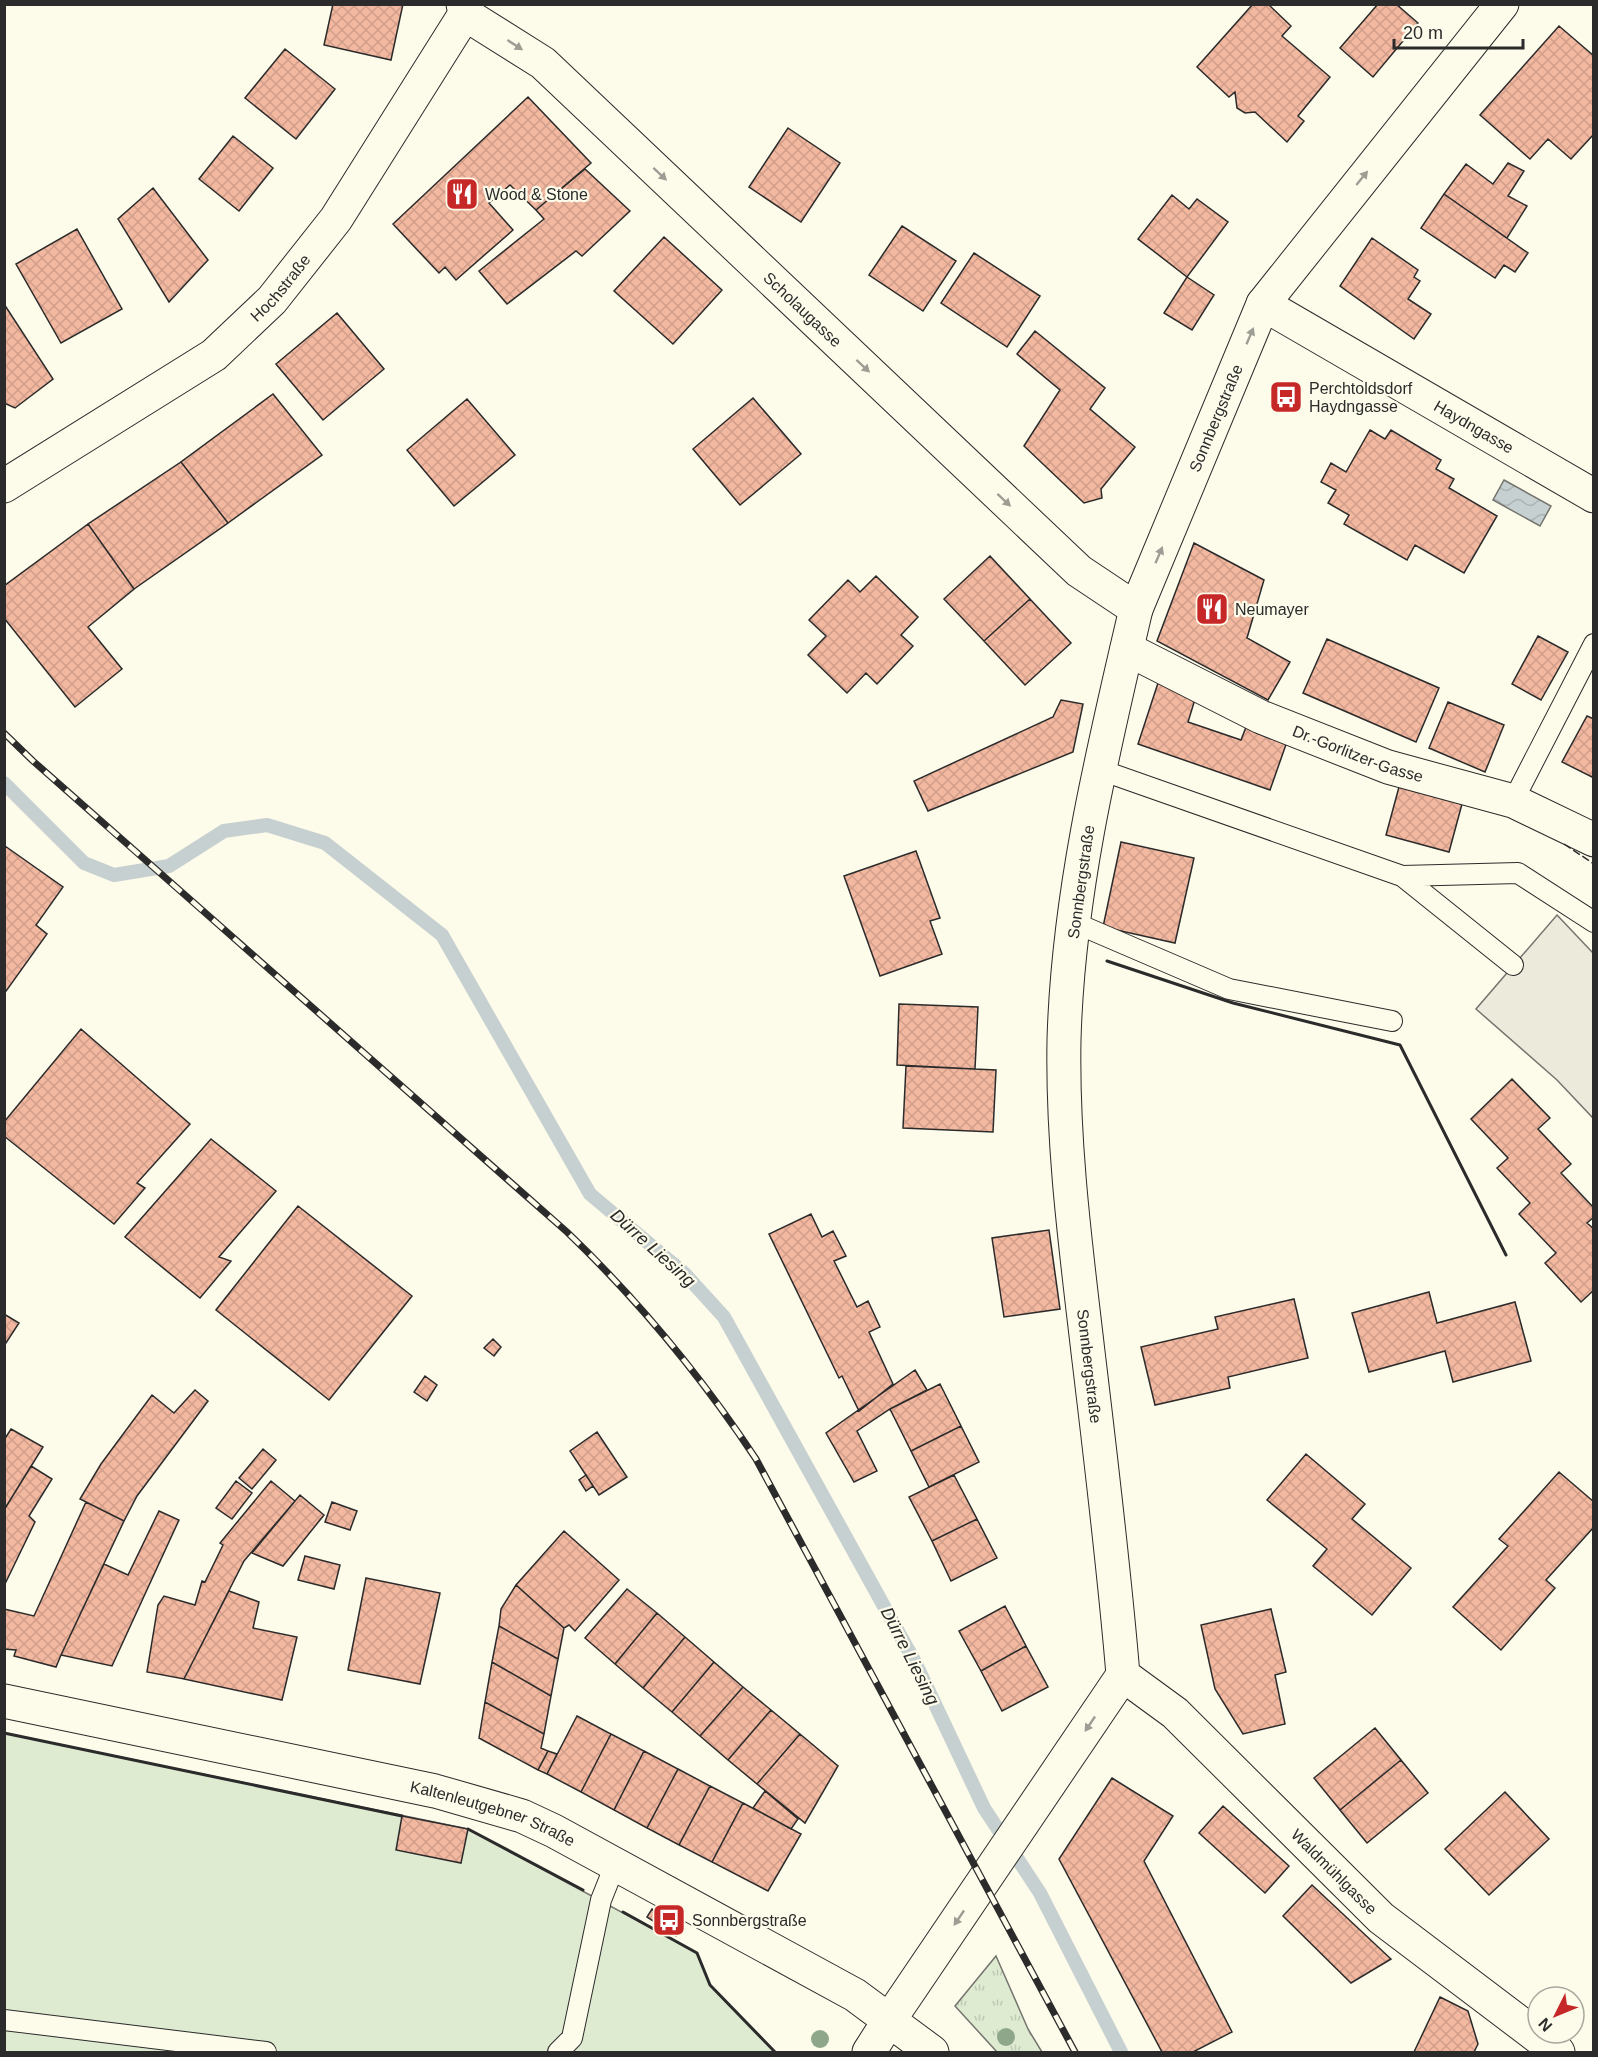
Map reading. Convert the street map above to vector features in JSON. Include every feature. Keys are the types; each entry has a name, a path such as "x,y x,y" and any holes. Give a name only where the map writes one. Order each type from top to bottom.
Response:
{"main road":[{"name":"Sonnbergstraße","path":"1123,1675 1113,1560 1069,1186 1064,1040 1073,922 1098,769 1136,609 1263,304 1502,4"},
{"name":"Hochstraße","path":"4,486 214,355 272,300 336,219 464,9"},
{"name":"Scholaugasse","path":"464,9 543,63 1079,571 1136,609"},
{"name":"Haydngasse","path":"1263,304 1593,496"},
{"name":"Dr.-Gorlitzer-Gasse","path":"1128,649 1282,725 1388,767 1513,801 1593,840"},
{"path":"869,2052 1123,1675"},
{"name":"Waldmühlgasse","path":"1123,1675 1175,1713 1381,1918 1558,2052"},
{"name":"Kaltenleutgebner Straße","path":"4,1701 466,1799 533,1821 823,1976 890,2019 932,2052"}],"lane":[{"path":"1513,801 1593,644"},
{"path":"1098,769 1402,876 1513,965"},
{"path":"1402,876 1518,873 1593,922"},
{"path":"1073,922 1229,989 1392,1021"},
{"path":"558,2052 572,2038 601,1900 615,1865"},
{"path":"4,2020 266,2052"}],"green space":[{"path":"4,1733 468,1829 697,1953 710,1985 775,2052 5,2052"},
{"path":"996,1956 1028,2029 1042,2052 997,2052 955,2006"}],"shaded area":[{"path":"1557,915 1593,953 1593,1118 1557,1080 1476,1009"}],"water":[{"path":"1504,480 1551,506 1540,526 1493,500"}],"building":[{"path":"333,4 403,4 391,60 324,45"},
{"path":"1253,4 1268,4 1291,26 1282,36 1330,77 1298,116 1304,121 1287,142 1255,112 1245,113 1237,108 1235,92 1229,97 1197,67"},
{"path":"1378,4 1396,4 1418,23 1373,77 1340,48"},
{"path":"1559,26 1594,56 1594,134 1571,159 1548,139 1530,159 1480,115"},
{"path":"285,49 335,89 296,139 245,98"},
{"name":"Wood & Stone","path":"528,97 591,163 536,210 510,185 489,203 513,230 456,280 445,267 439,273 393,224"},
{"path":"788,128 840,163 801,222 749,187"},
{"path":"233,136 273,168 239,211 199,179"},
{"path":"1508,163 1524,171 1508,196 1527,206 1507,238 1444,194 1466,164 1493,184"},
{"path":"585,169 630,211 582,256 576,251 507,304 479,271 544,219 536,210"},
{"path":"153,188 208,260 169,302 118,219"},
{"path":"1444,194 1528,253 1515,272 1504,265 1495,278 1421,228"},
{"path":"1172,195 1189,209 1197,199 1228,222 1187,277 1138,239"},
{"path":"902,226 956,261 923,311 869,275"},
{"path":"77,229 122,309 61,343 16,264"},
{"path":"664,237 722,290 673,344 614,291"},
{"path":"1372,238 1418,270 1414,277 1420,281 1408,299 1431,314 1414,339 1340,286"},
{"path":"974,253 1040,296 1007,347 941,303"},
{"path":"1187,277 1214,295 1192,330 1164,313"},
{"path":"4,304 53,379 15,408 4,403"},
{"path":"337,313 384,369 323,420 276,364"},
{"path":"1035,331 1105,388 1090,409 1135,447 1101,489 1102,498 1084,503 1024,446 1060,390 1017,354"},
{"path":"273,394 322,455 228,523 181,462"},
{"path":"753,398 801,454 740,505 693,449"},
{"path":"467,399 515,455 454,506 407,450"},
{"path":"1370,430 1385,439 1391,430 1441,460 1436,469 1454,479 1449,488 1497,516 1464,573 1415,545 1407,560 1344,524 1349,515 1328,503 1336,490 1321,482 1331,463 1346,472"},
{"path":"181,462 228,523 134,589 88,524"},
{"path":"88,524 134,589 88,627 122,669 75,707 4,618 4,586"},
{"name":"Neumayer","path":"1194,543 1264,580 1247,638 1290,662 1268,700 1157,641"},
{"path":"990,556 1030,599 984,641 944,599"},
{"path":"876,576 918,617 901,635 913,646 877,684 866,673 847,693 808,655 826,636 809,620 848,580 860,592"},
{"path":"1030,599 1071,643 1025,685 984,641"},
{"path":"1538,636 1568,652 1541,700 1512,684"},
{"path":"1327,639 1439,688 1416,742 1303,693"},
{"path":"1158,683 1196,696 1188,722 1241,740 1248,722 1289,736 1270,790 1138,744"},
{"path":"1061,700 1083,704 1073,752 928,811 914,781 1053,717"},
{"path":"1448,702 1504,725 1485,772 1429,748"},
{"path":"1587,716 1594,719 1594,778 1562,762"},
{"path":"1399,787 1462,804 1449,852 1386,835"},
{"path":"1121,842 1194,858 1175,943 1103,927"},
{"path":"5,846 63,887 36,925 47,934 4,994"},
{"path":"916,851 940,918 930,921 942,954 880,976 844,876"},
{"path":"899,1004 978,1007 975,1069 897,1065"},
{"path":"81,1029 190,1124 137,1183 145,1188 114,1224 4,1136 4,1122"},
{"path":"906,1066 996,1070 993,1132 903,1128"},
{"path":"1512,1079 1550,1118 1538,1129 1571,1164 1561,1173 1594,1208 1594,1217 1587,1223 1594,1229 1594,1290 1581,1302 1545,1263 1556,1253 1519,1214 1530,1203 1497,1168 1508,1158 1471,1119"},
{"path":"211,1139 276,1191 219,1257 231,1261 200,1298 125,1237"},
{"path":"298,1206 412,1296 329,1400 216,1310"},
{"path":"811,1214 822,1237 833,1231 846,1256 834,1261 857,1307 868,1301 880,1327 869,1332 893,1384 859,1411 842,1376 839,1378 769,1234"},
{"path":"1049,1230 1060,1309 1004,1317 992,1238"},
{"path":"1429,1292 1437,1323 1515,1302 1531,1361 1453,1382 1445,1351 1369,1372 1352,1313"},
{"path":"1294,1299 1308,1358 1228,1377 1230,1388 1155,1405 1141,1347 1218,1329 1215,1317"},
{"path":"4,1314 19,1323 4,1346"},
{"path":"493,1339 501,1347 494,1356 484,1348"},
{"path":"915,1370 927,1390 890,1409 857,1431 877,1471 854,1482 826,1433"},
{"path":"425,1376 437,1385 427,1401 414,1392"},
{"path":"940,1384 961,1426 911,1451 890,1409"},
{"path":"195,1390 208,1401 137,1496 124,1521 80,1499 101,1464 152,1395 174,1413"},
{"path":"961,1426 979,1462 929,1487 911,1451"},
{"path":"11,1429 43,1447 4,1510 4,1440"},
{"path":"597,1432 627,1477 599,1495 570,1451"},
{"path":"263,1449 276,1460 252,1489 239,1478"},
{"path":"1306,1454 1365,1504 1352,1519 1411,1568 1372,1615 1313,1566 1327,1549 1267,1500"},
{"path":"31,1466 52,1479 29,1516 35,1522 4,1586 4,1510"},
{"path":"1559,1472 1594,1502 1594,1527 1546,1580 1555,1588 1501,1650 1453,1607 1508,1546 1499,1539"},
{"path":"586,1475 593,1486 586,1491 579,1480"},
{"path":"954,1475 977,1519 932,1541 909,1497"},
{"path":"236,1481 252,1493 232,1519 216,1508"},
{"path":"271,1481 295,1501 244,1561 184,1679 147,1672 158,1605 164,1596 195,1605 202,1581 205,1582 223,1545 220,1543"},
{"path":"300,1495 324,1515 283,1566 252,1553"},
{"path":"86,1502 124,1521 56,1667 14,1656 16,1650 4,1649 4,1609 34,1616"},
{"path":"332,1502 357,1511 350,1530 325,1522"},
{"path":"159,1511 179,1520 112,1666 61,1655 104,1564 128,1575"},
{"path":"977,1519 997,1558 951,1581 932,1541"},
{"path":"564,1531 619,1580 575,1631 569,1625 564,1628 516,1585"},
{"path":"305,1556 340,1565 334,1589 298,1580"},
{"path":"366,1578 440,1593 420,1684 348,1670"},
{"path":"516,1585 564,1628 558,1659 499,1626 501,1609"},
{"path":"627,1589 657,1613 615,1664 585,1638"},
{"path":"229,1591 259,1602 253,1628 297,1637 282,1700 184,1679"},
{"path":"1005,1606 1026,1646 981,1671 959,1631"},
{"path":"1271,1609 1286,1672 1275,1675 1285,1724 1243,1734 1215,1689 1201,1625"},
{"path":"657,1613 685,1637 643,1688 615,1664"},
{"path":"499,1626 558,1659 551,1696 492,1662"},
{"path":"685,1637 714,1662 672,1712 643,1688"},
{"path":"1026,1646 1048,1687 1002,1711 981,1671"},
{"path":"492,1662 551,1696 544,1734 485,1702"},
{"path":"714,1662 743,1687 700,1736 672,1712"},
{"path":"743,1687 771,1710 728,1760 700,1736"},
{"path":"485,1702 544,1734 541,1748 548,1751 538,1770 479,1738"},
{"path":"771,1710 800,1734 757,1784 728,1760"},
{"path":"577,1716 611,1734 581,1792 547,1774"},
{"path":"1375,1728 1401,1760 1340,1810 1314,1778"},
{"path":"611,1734 644,1751 614,1810 581,1792"},
{"path":"800,1734 838,1766 805,1823 757,1784"},
{"path":"548,1751 557,1754 547,1774 538,1770"},
{"path":"644,1751 678,1769 647,1828 614,1810"},
{"path":"1401,1760 1428,1793 1367,1843 1340,1810"},
{"path":"678,1769 710,1786 679,1845 647,1828"},
{"path":"1112,1778 1173,1816 1144,1861 1232,2032 1193,2052 1162,2052 1059,1859"},
{"path":"710,1786 743,1803 712,1862 679,1845"},
{"path":"765,1791 798,1819 791,1829 753,1808"},
{"path":"1505,1792 1549,1839 1489,1895 1445,1849"},
{"path":"743,1803 801,1834 768,1891 712,1862"},
{"path":"1223,1806 1289,1866 1265,1893 1199,1833"},
{"path":"402,1816 468,1829 461,1863 396,1850"},
{"path":"1312,1885 1391,1959 1351,1983 1283,1916"},
{"path":"652,1909 683,1927 676,1936 647,1917"},
{"path":"1440,1997 1468,2011 1478,2044 1474,2052 1414,2052"}],"waterway":[{"name":"Dürre Liesing","path":"4,783 84,863 114,875 169,866 224,831 267,825 325,843 442,935 590,1194 684,1273 724,1317 916,1664 984,1808 1040,1893 1121,2052"}],"railway":[{"path":"4,733 567,1232 594,1258 668,1340 756,1459 1075,2052"}],"fence":[{"path":"1564,844 1594,864"}],"wall":[{"path":"1107,961 1233,1003 1400,1045 1506,1255"},
{"path":"4,1733 402,1816"},
{"path":"468,1829 583,1890"},
{"path":"623,1912 697,1953 710,1985 775,2052"}],"place":[{"name":"Wood & Stone","path":"462,194"},
{"name":"Perchtoldsdorf Haydngasse","path":"1286,397"},
{"name":"Neumayer","path":"1212,609"},
{"name":"Sonnbergstraße","path":"669,1920"}]}
